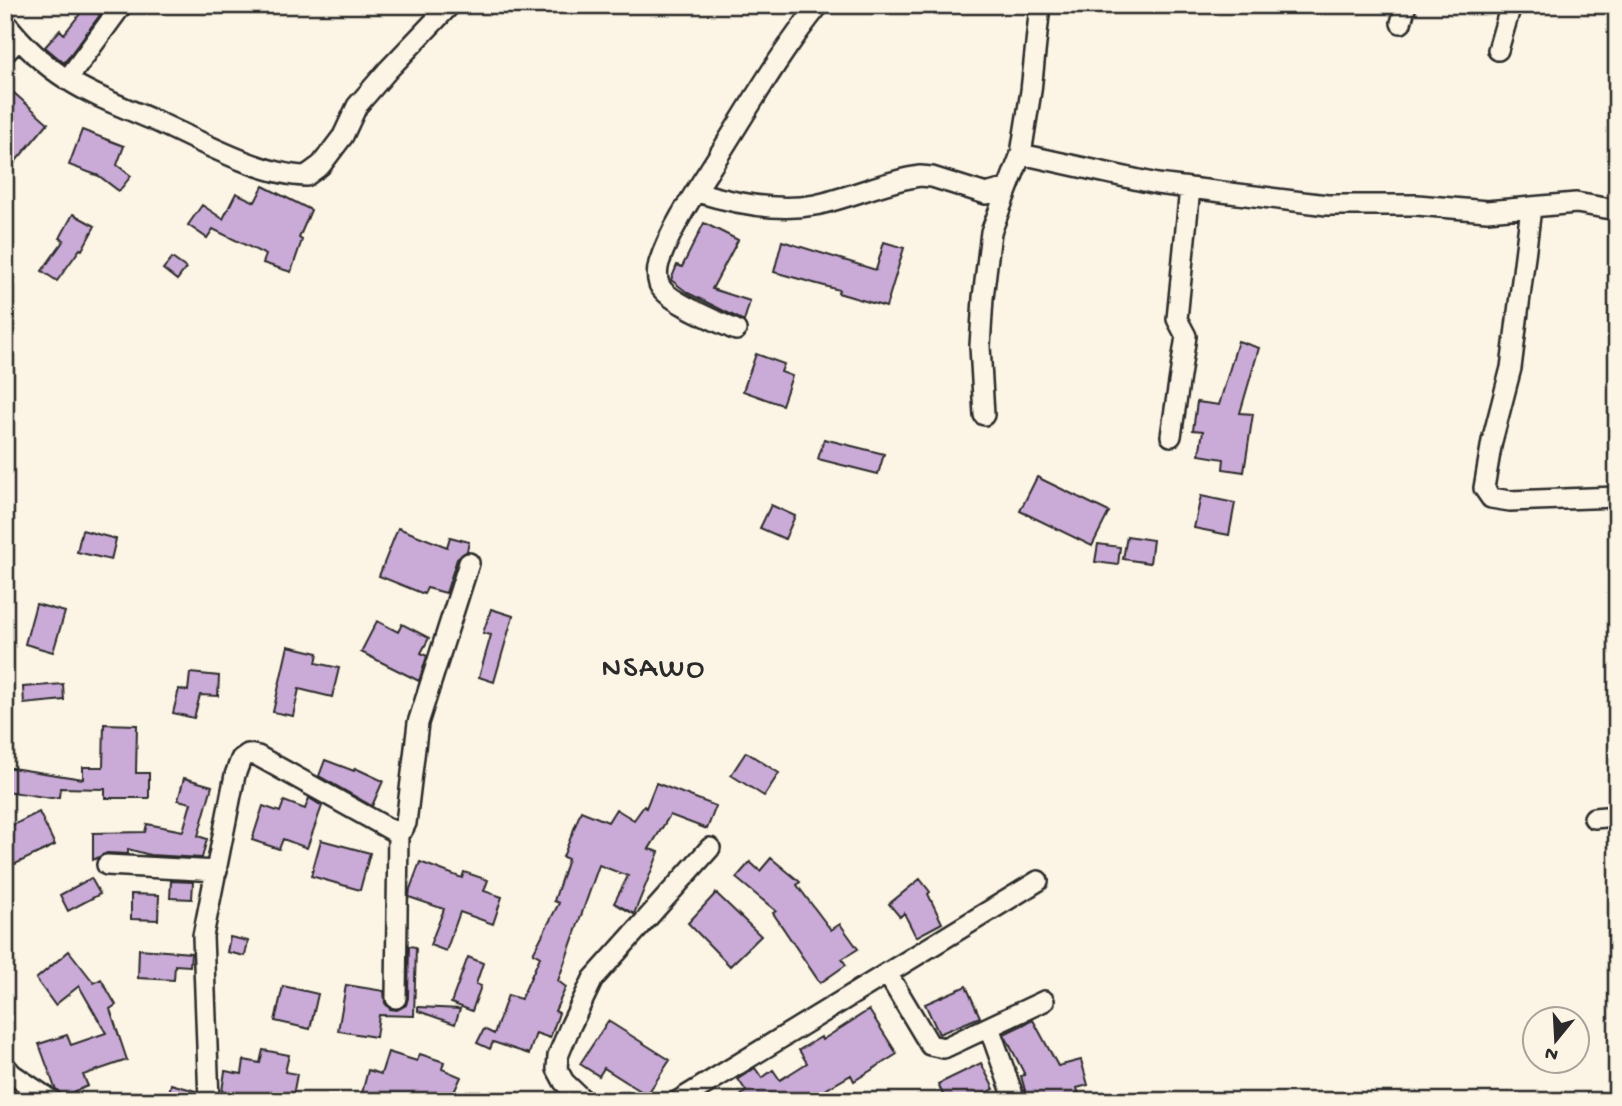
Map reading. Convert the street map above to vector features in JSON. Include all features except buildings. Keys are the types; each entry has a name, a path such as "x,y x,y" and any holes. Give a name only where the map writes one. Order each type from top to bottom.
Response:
{"street":[{"path":"67,80 122,5"},
{"path":"5,22 12,46 41,61 67,80 237,157 279,172 306,176 314,172 328,157 343,136 357,106 450,5"},
{"path":"736,330 663,291 659,283 658,265 686,208 768,77 819,5"},
{"path":"984,415 979,346 991,232 1021,154 1040,5"},
{"path":"1498,50 1511,5"},
{"path":"1021,154 1157,184 1327,205 1417,205 1487,211 1576,203 1617,210"},
{"path":"697,192 724,201 753,205 804,206 920,176 932,177 986,194 1008,188"},
{"path":"1171,436 1186,336 1177,319 1190,188"},
{"path":"1531,208 1511,368 1492,441 1484,488 1491,498 1510,501 1617,497"},
{"path":"209,1101 203,936 235,775 241,759 248,754 258,756 393,831 403,829 420,716 469,563"},
{"path":"1594,818 1617,816"},
{"path":"396,998 398,831"},
{"path":"584,1101 564,1082 557,1069 558,1056 569,1027 593,979 710,848"},
{"path":"107,864 217,871"},
{"path":"678,1101 1038,881"},
{"path":"887,973 930,1045 944,1048 1044,1001"},
{"path":"989,1027 1013,1095"},
{"path":"5,1066 12,1074 52,1101"}],"district":[{"name":"NSAWO","path":"654,670"}]}
